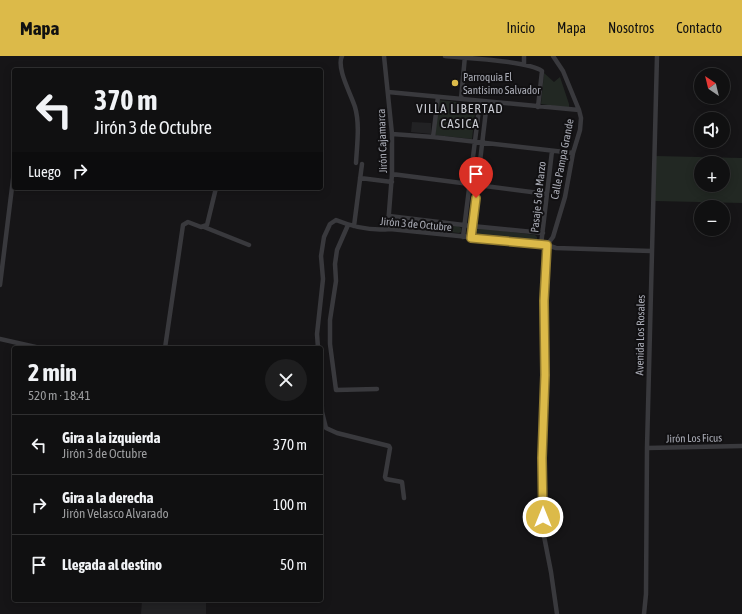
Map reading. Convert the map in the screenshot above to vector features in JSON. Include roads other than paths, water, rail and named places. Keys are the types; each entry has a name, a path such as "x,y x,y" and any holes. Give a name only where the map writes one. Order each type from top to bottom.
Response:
{"street":[{"path":"342,56 341,69 355,108 357,132 356,163"},
{"name":"Jirón Cajamarca","path":"384,56 392,134 392,182 388,225"},
{"path":"445,56 524,64 537,67 542,71 538,107"},
{"path":"524,56 524,64"},
{"name":"Calle Pampa Grande","path":"544,245 553,236 565,197 573,153 580,130 581,118 563,71 553,56"},
{"name":"Avenida Los Rosales","path":"644,614 646,594 651,251 657,56"},
{"path":"461,99 465,57"},
{"path":"388,92 579,110"},
{"path":"433,137 438,97"},
{"path":"463,237 480,101"},
{"path":"471,238 488,102"},
{"path":"392,134 433,137 573,153"},
{"name":"Pasaje 5 de Marzo","path":"552,151 543,233 545,375 542,458 543,532 557,614"},
{"path":"354,226 362,164"},
{"path":"392,174 547,194"},
{"path":"360,178 392,182"},
{"path":"0,285 12,187"},
{"path":"204,227 208,223 216,190"},
{"name":"Jirón 3 de Octubre","path":"389,216 543,233"},
{"name":"Jirón 3 de Octubre","path":"318,346 317,334 322,279 321,256 324,237 330,224 336,220 348,225 380,230 390,229 544,245 556,248 651,251"},
{"path":"165,346 182,226 188,222 249,245"},
{"path":"348,225 337,250 335,264 336,281 330,320 330,344 336,390 377,389"},
{"path":"0,339 31,346"},
{"path":"323,418 324,424 328,430 337,434 389,446 390,448 385,477 386,479 402,482 404,498"},
{"name":"Jirón Los Ficus","path":"647,448 742,446"}],"place":[{"name":"Parroquia El Santísimo Salvador","path":"455,83"}],"district":[{"name":"VILLA LIBERTAD CASICA","path":"460,116"}]}
